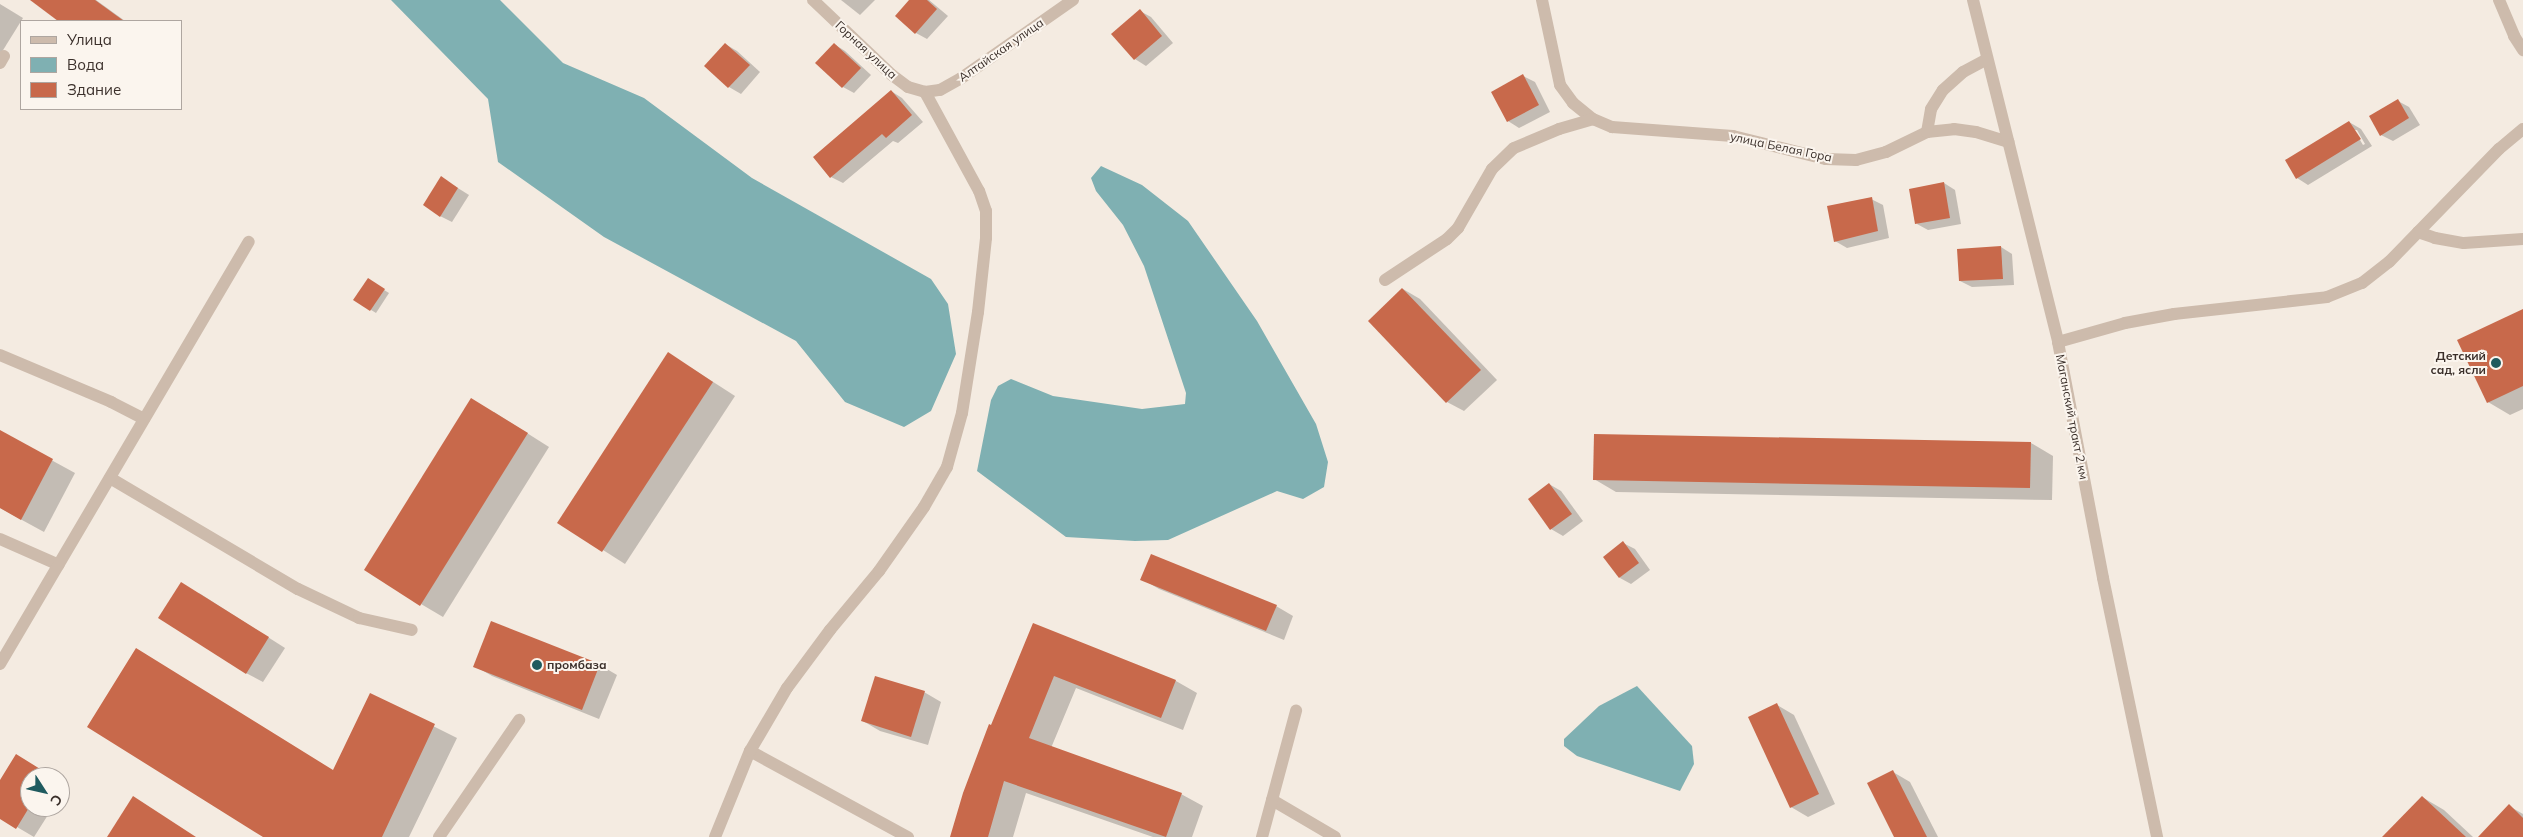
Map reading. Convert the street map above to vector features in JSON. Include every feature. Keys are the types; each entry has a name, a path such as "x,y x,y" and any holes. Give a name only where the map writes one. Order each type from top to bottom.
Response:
{"street":[{"name":"Горная улица","path":"813,0 892,75 908,87 925,92"},
{"name":"Алтайская улица","path":"925,92 940,90 960,79 1073,0"},
{"name":"улица Белая Гора","path":"1542,0 1560,85 1573,104 1593,119 1612,127 1632,130 1674,130 1733,136 1826,159 1856,160 1886,152 1927,132 1954,129 1976,132 2009,142"},
{"name":"Маганский тракт 2 км","path":"1973,0 2058,342 2103,578 2157,837"},
{"path":"2499,0 2514,36 2523,50"},
{"path":"1927,132 1932,109 1943,90 1963,72 1987,59"},
{"path":"715,837 750,751 787,688 830,630 879,571 924,507 947,467 962,413 978,312 986,238 986,211 979,191 925,92"},
{"path":"1385,280 1446,239 1458,228 1492,169 1514,148 1593,119"},
{"path":"2058,342 2125,323 2174,314 2327,297 2362,283 2389,262 2499,149 2523,129"},
{"path":"2418,232 2436,238 2464,243 2523,239"},
{"path":"0,664 249,242"},
{"path":"0,355 111,402 144,420"},
{"path":"110,478 298,589 359,618 412,630"},
{"path":"0,539 59,565"},
{"path":"1262,837 1296,711"},
{"path":"439,837 519,720"},
{"path":"750,751 908,837"},
{"path":"1272,800 1336,837"}],"water":[{"path":"391,0 500,0 563,63 644,98 752,178 931,279 948,304 956,354 931,411 904,427 845,402 796,341 604,237 498,162 488,99"},
{"path":"1101,166 1142,185 1188,221 1257,321 1316,424 1328,462 1324,487 1303,499 1277,491 1168,540 1135,541 1066,537 977,471 991,400 998,386 1011,379 1053,396 1142,409 1185,404 1186,393 1144,266 1123,225 1096,191 1091,178"},
{"path":"1637,686 1692,746 1694,764 1680,791 1577,756 1564,746 1564,739 1599,706"}],"building":[{"path":"30,0 95,0 123,20 57,20"},
{"path":"909,0 927,0 937,9 915,34 895,16"},
{"path":"1140,9 1162,36 1134,60 1111,34"},
{"path":"725,43 750,65 728,88 704,66"},
{"path":"834,43 861,68 842,88 815,63"},
{"path":"1523,74 1539,105 1507,122 1491,92"},
{"path":"891,90 912,115 886,138 882,134 830,178 813,157"},
{"path":"2398,99 2409,118 2380,136 2369,116"},
{"path":"2349,121 2361,139 2296,179 2285,160"},
{"path":"441,176 458,188 440,217 423,205"},
{"path":"1944,182 1950,218 1915,224 1909,189"},
{"path":"1872,197 1878,231 1834,242 1827,206"},
{"path":"2001,246 2003,279 1959,281 1957,249"},
{"path":"368,278 385,289 370,311 353,300"},
{"path":"1402,288 1481,370 1446,403 1368,321"},
{"name":"Детский сад, ясли","path":"2523,309 2523,386 2487,403 2457,340"},
{"path":"668,352 713,382 602,552 557,523"},
{"path":"471,398 528,433 420,606 364,570"},
{"path":"0,430 53,459 21,520 0,508"},
{"path":"1594,434 2031,442 2030,488 1593,480"},
{"path":"1549,483 1572,514 1550,530 1528,499"},
{"path":"1623,541 1639,563 1619,578 1603,557"},
{"path":"1151,554 1277,605 1266,631 1140,580"},
{"path":"181,582 269,637 246,674 158,618"},
{"name":"промбаза","path":"491,621 600,664 582,710 473,667"},
{"path":"1033,623 1176,680 1161,718 1054,676 1029,738 1182,793 1166,837 1004,781 988,837 950,837 963,793 989,724 991,725"},
{"path":"136,648 333,770 370,693 435,724 382,837 263,837 87,727"},
{"path":"875,676 925,691 911,737 861,721"},
{"path":"1777,703 1819,794 1790,808 1748,717"},
{"path":"16,754 37,767 20,767 20,817 23,817 16,829 0,819 0,780"},
{"path":"1893,770 1927,837 1894,837 1867,783"},
{"path":"133,796 196,837 107,837"},
{"path":"2422,796 2466,837 2382,837"},
{"path":"2509,804 2523,818 2523,837 2478,837"}],"place":[{"name":"Детский сад, ясли","path":"2496,363"},
{"name":"промбаза","path":"537,665"}]}
